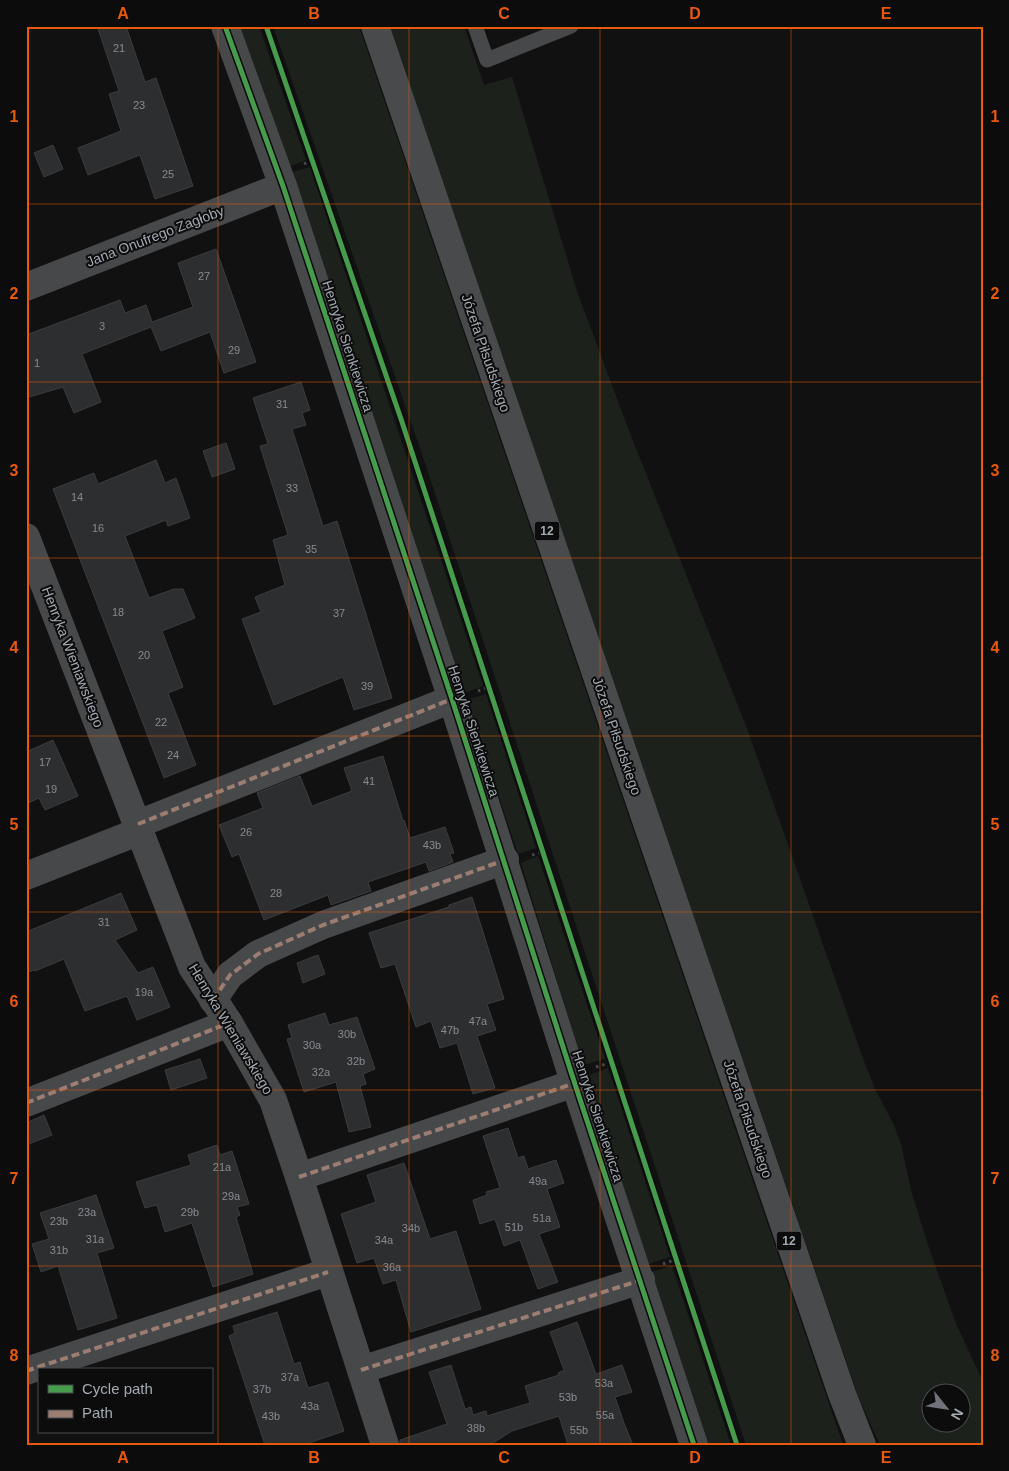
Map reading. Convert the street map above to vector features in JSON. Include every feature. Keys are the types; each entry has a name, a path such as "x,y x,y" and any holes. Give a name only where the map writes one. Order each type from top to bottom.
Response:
{"main road":[{"name":"Józefa Piłsudskiego","path":"375,26 832,1366 862,1445"}],"street":[{"name":"Henryka Sienkiewicza","path":"226,26 283,186 505,860 575,1083 694,1445"},
{"name":"Jana Onufrego Zagłoby","path":"26,287 283,186"},
{"name":"Henryka Wieniawskiego","path":"26,536 192,967 229,1023 272,1100 299,1177 385,1445"},
{"path":"26,876 452,699"},
{"path":"213,1000 230,975 258,954 323,925 505,860"},
{"path":"26,1103 229,1023"},
{"path":"299,1177 575,1083"},
{"path":"26,1371 328,1272"},
{"path":"361,1370 641,1280"}],"lane":[{"path":"475,26 486,60 571,26"}],"shaded area":[{"path":"239,26 259,26 306,160 289,167"},
{"path":"273,26 359,26 843,1445 746,1445 422,454"},
{"path":"389,26 464,26 484,85 512,77 577,291 626,423 748,731 865,1064 901,1144 911,1190 927,1242 955,1321 983,1382 983,1445 880,1445 858,1396"},
{"path":"310,167 483,686 465,693 292,172"},
{"path":"486,694 536,848 518,854 467,700"},
{"path":"538,856 605,1059 583,1065 521,863"},
{"path":"608,1068 670,1257 648,1264 586,1076"},
{"path":"672,1266 731,1445 704,1445 650,1272"}],"building":[{"path":"97,26 126,26 145,82 156,78 193,186 155,199 140,155 88,175 78,148 121,131 109,94 119,91"},
{"path":"53,145 63,169 44,177 34,153"},
{"path":"216,249 256,362 224,373 210,332 161,351 151,327 82,354 101,402 74,413 63,387 26,398 26,335 120,300 125,313 146,305 152,322 193,307 178,263"},
{"path":"301,382 310,410 302,413 306,425 292,429 323,526 337,521 392,698 354,710 343,677 274,705 242,619 261,612 255,597 285,585 273,540 288,535 260,446 268,444 253,398"},
{"path":"226,443 235,469 212,477 203,451"},
{"path":"156,460 165,483 176,478 190,518 168,526 166,520 125,536 149,598 174,589 183,589 195,618 162,631 183,687 168,693 196,765 164,778 53,489 94,473 98,484"},
{"path":"53,740 78,796 45,810 39,798 26,804 26,752"},
{"path":"383,756 410,838 445,827 454,853 450,854 453,862 429,871 426,862 368,882 371,891 331,905 328,895 264,920 239,854 232,857 219,825 263,808 257,793 300,776 312,806 352,791 344,768"},
{"path":"121,893 137,930 115,940 138,973 153,967 170,1007 137,1020 127,996 85,1011 64,959 26,973 26,932"},
{"path":"472,897 504,999 487,1004 496,1030 477,1036 495,1088 473,1094 457,1043 440,1048 431,1021 416,1027 395,964 381,968 369,933 449,907 449,905"},
{"path":"318,955 325,974 303,983 297,963"},
{"path":"325,1013 329,1025 357,1017 375,1069 363,1074 366,1084 360,1086 371,1127 349,1132 336,1082 304,1092 287,1039 292,1038 288,1025"},
{"path":"200,1059 207,1078 171,1090 165,1070"},
{"path":"44,1115 52,1135 26,1145 26,1123"},
{"path":"508,1128 518,1158 524,1156 528,1169 556,1160 564,1183 547,1189 560,1227 539,1234 558,1282 538,1289 520,1240 504,1246 495,1219 480,1224 473,1200 487,1195 486,1192 500,1188 483,1136"},
{"path":"217,1145 220,1155 232,1151 249,1204 237,1207 240,1215 236,1217 253,1274 213,1287 192,1223 165,1232 157,1205 145,1208 136,1182 191,1165 188,1155"},
{"path":"404,1163 430,1239 456,1231 481,1309 411,1332 396,1280 383,1284 374,1258 357,1263 341,1214 376,1202 367,1175"},
{"path":"96,1195 114,1248 97,1253 117,1318 78,1330 58,1266 41,1272 32,1244 49,1239 40,1213"},
{"path":"277,1312 294,1364 300,1362 308,1388 328,1382 344,1431 303,1445 265,1445 229,1336 235,1333 233,1326"},
{"path":"577,1322 596,1374 622,1365 632,1392 615,1397 633,1445 568,1445 559,1416 512,1431 490,1445 400,1445 400,1440 447,1424 429,1372 451,1365 465,1409 471,1407 473,1415 486,1411 487,1416 530,1403 525,1386 559,1375 558,1373 564,1370 550,1332"}],"marked path":[{"path":"138,824 452,699"},
{"path":"213,1000 230,975 258,954 323,925 505,860"},
{"path":"26,1103 229,1023"},
{"path":"299,1177 575,1083"},
{"path":"26,1371 328,1272"},
{"path":"361,1370 641,1280"}],"cycle path":[{"path":"225,26 283,186 694,1445"},
{"path":"266,26 401,419 737,1445"}]}
